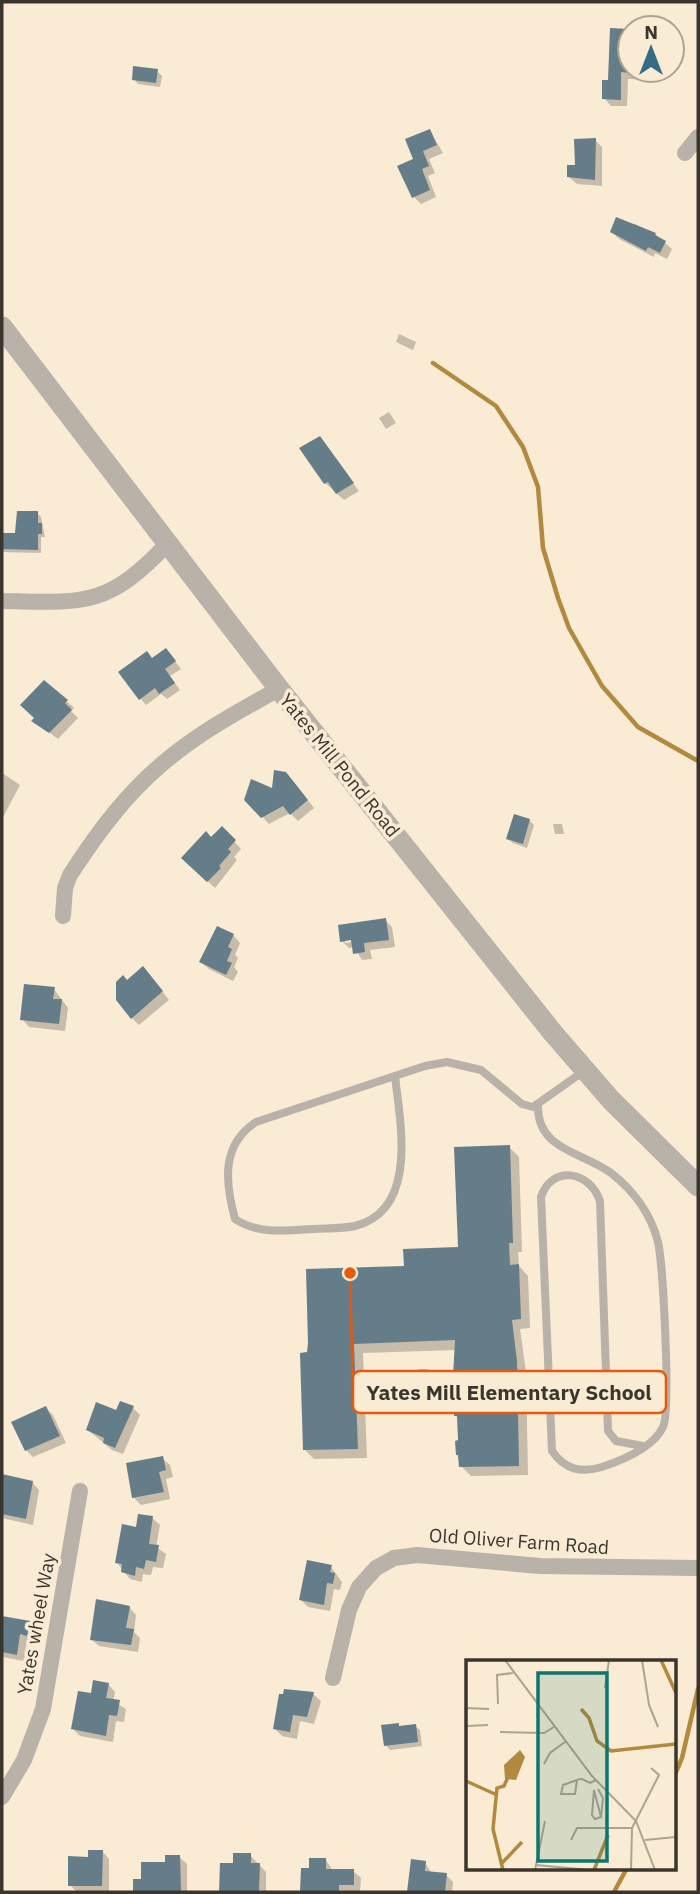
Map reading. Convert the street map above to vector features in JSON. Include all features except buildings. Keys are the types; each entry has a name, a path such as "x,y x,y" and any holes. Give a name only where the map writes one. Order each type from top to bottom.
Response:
{"street":[{"path":"685,153 698,137"},
{"name":"Yates Mill Pond Road","path":"2,327 279,689 584,1071 698,1186"},
{"path":"2,601 70,603 102,595 131,579 167,544"},
{"path":"63,916 65,888 70,875 123,800 184,744 279,689"},
{"name":"Yates wheel Way","path":"2,1797 24,1760 43,1710 80,1491"},
{"name":"Old Oliver Farm Road","path":"332,1678 349,1611 359,1587 376,1568 394,1558 418,1555 540,1566 698,1568"}],"lane":[{"path":"394,1076 402,1138 398,1180 391,1199 377,1215 356,1225 309,1230 260,1230 234,1219 229,1199 229,1153 256,1122 394,1076 425,1066 447,1062 481,1070 523,1104 538,1106 584,1071"},
{"path":"538,1106 538,1117 551,1141 594,1162 636,1195 657,1240 663,1287 665,1420 662,1429 632,1456 599,1468 571,1469 560,1464 552,1451 549,1432 541,1197 550,1183 569,1175 590,1182 600,1201 608,1431 616,1441 643,1446"}],"waterway":[{"path":"433,363 496,406 523,447 538,487 543,548 558,598 569,628 602,686 638,727 698,761"},
{"path":"676,1772 682,1758 698,1689"},
{"path":"614,1892 626,1870"}],"place":[{"name":"Yates Mill Elementary School","path":"350,1273"}]}
